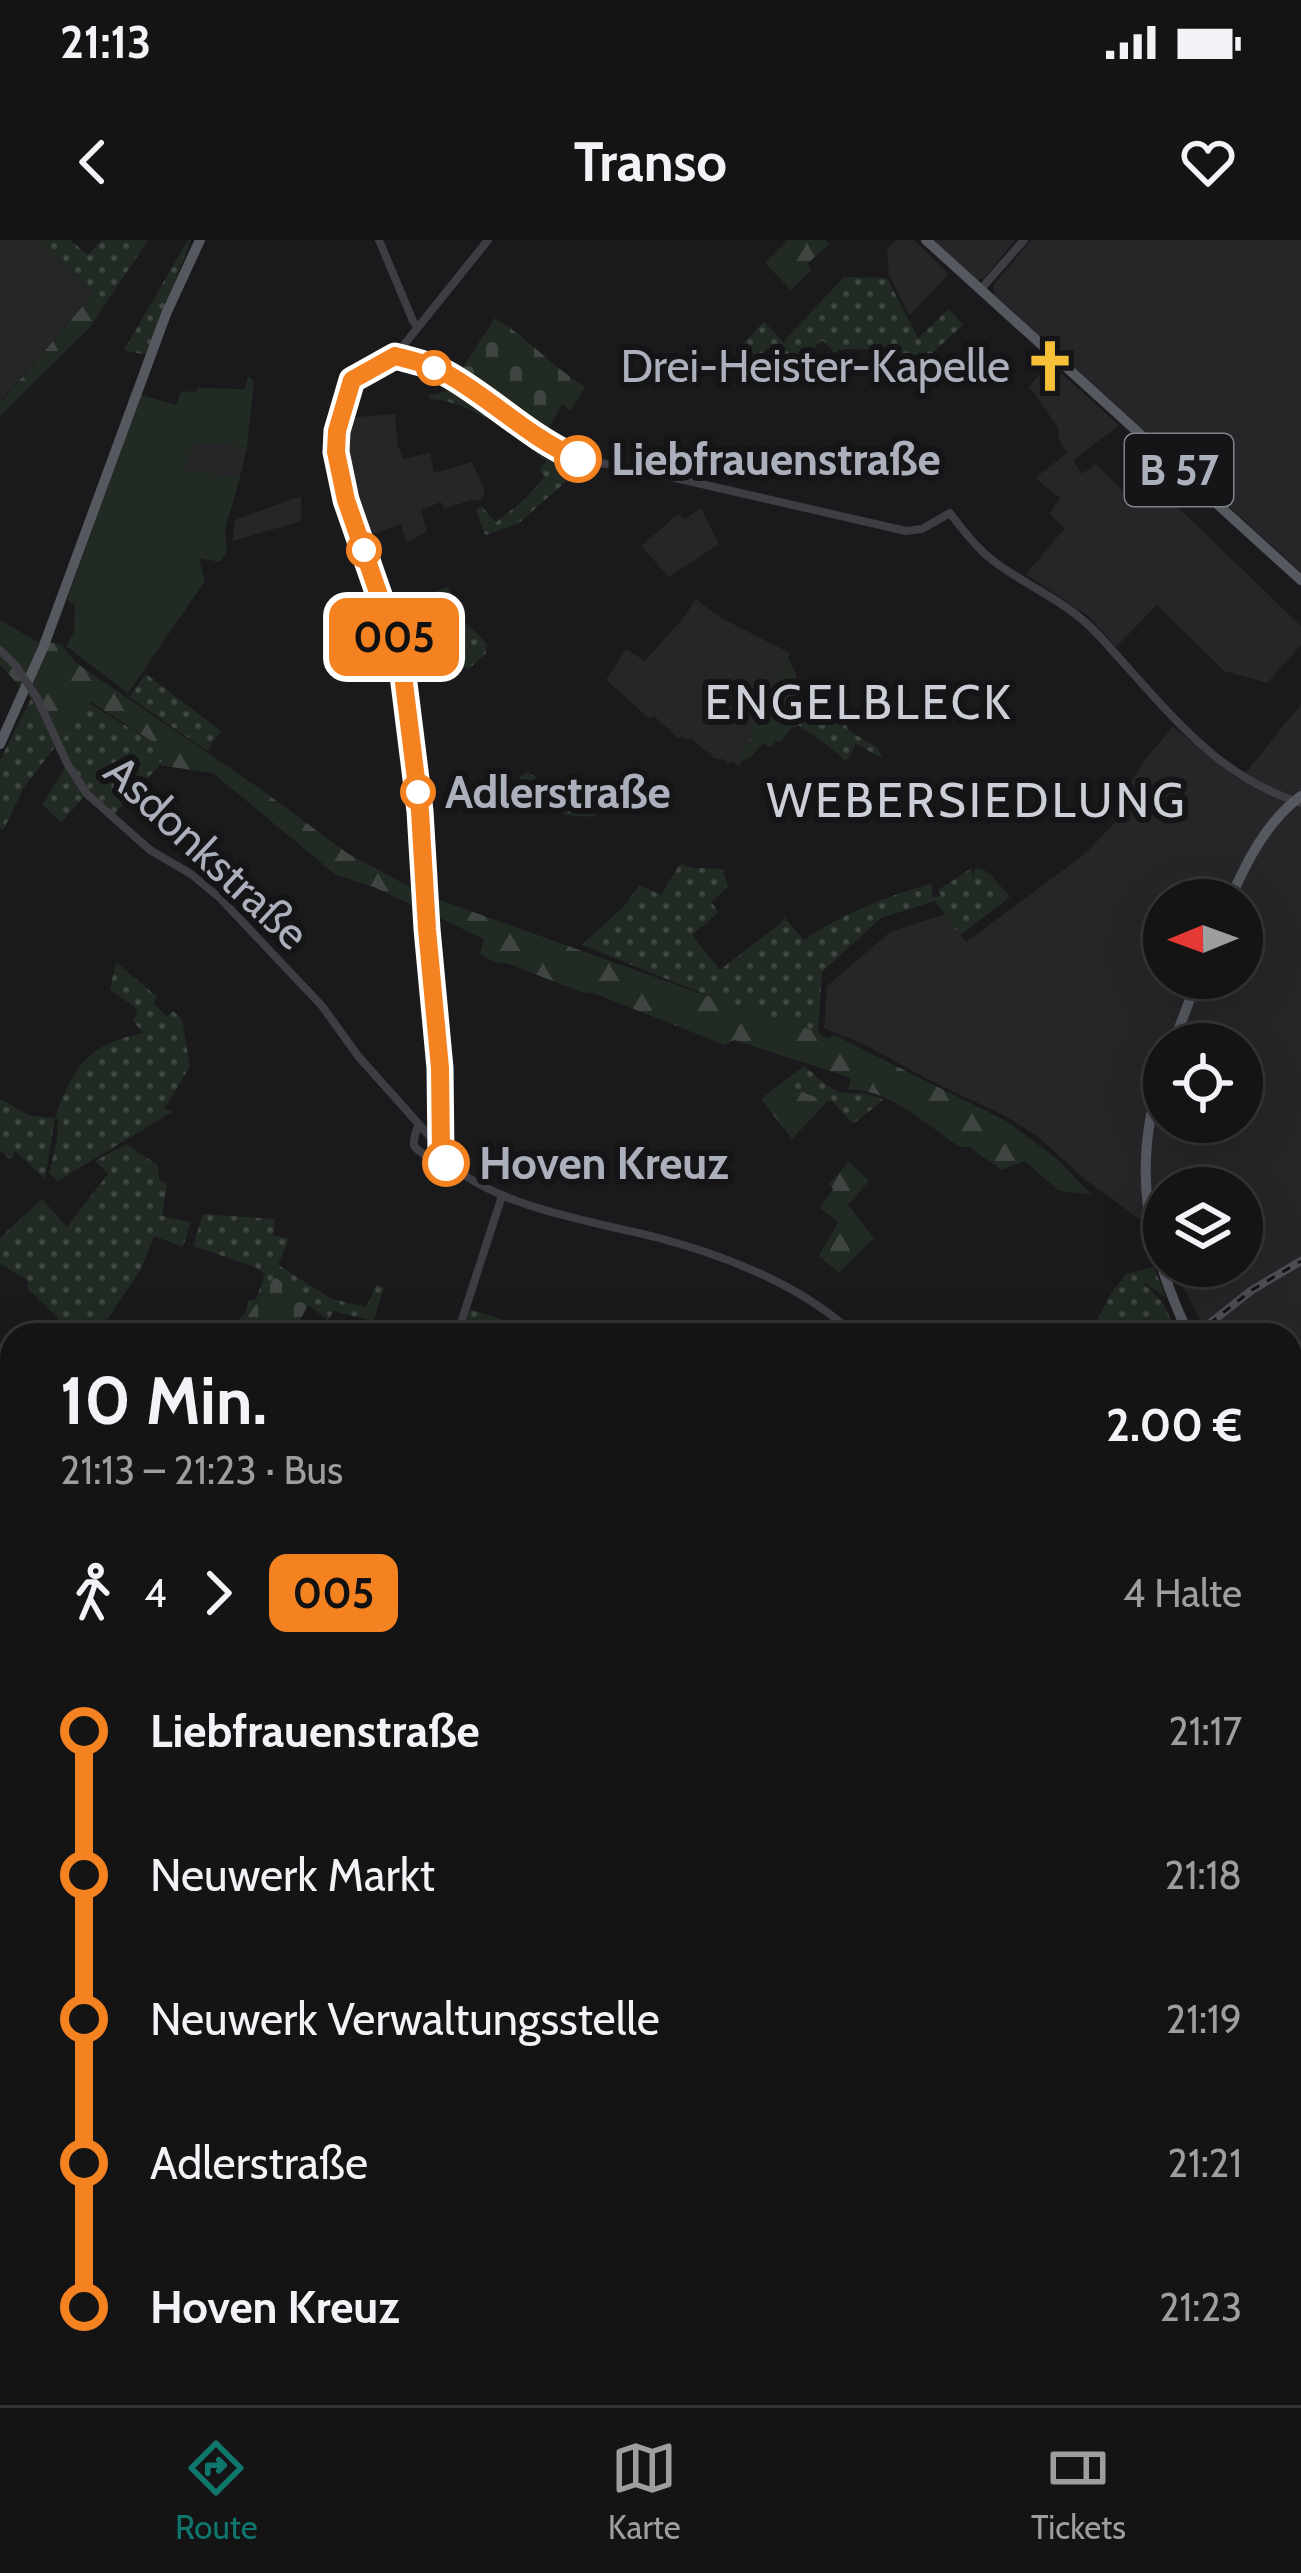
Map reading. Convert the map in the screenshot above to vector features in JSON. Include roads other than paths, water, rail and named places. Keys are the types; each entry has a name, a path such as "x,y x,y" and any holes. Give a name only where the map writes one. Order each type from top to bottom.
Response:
{"main road":[{"path":"0,744 43,648 166,314 200,240"},
{"name":"B 57","path":"926,240 1301,580"},
{"path":"1240,879 1262,839 1299,800"},
{"path":"1147,1143 1151,1235 1184,1323"}],"street":[{"path":"379,240 418,327"},
{"path":"439,1158 440,1068 420,811 403,675 346,500 336,452 337,431 355,376 395,356 488,240"},
{"path":"980,290 1024,240"},
{"path":"395,356 453,377 547,445 590,464 636,469 906,531 922,529 950,513 988,557 1056,598 1090,626 1223,764 1252,784 1299,800"},
{"name":"Asdonkstraße","path":"0,650 38,698 68,765 87,794 150,850 191,874 220,899 322,1006 418,1126 434,1139 439,1137"},
{"path":"439,1158 441,1124"},
{"path":"418,1126 415,1146 502,1196 733,1262 830,1312 842,1323"},
{"path":"461,1323 502,1196"}],"railway":[{"path":"1210,1323 1252,1290 1301,1261"}],"place":[{"name":"Drei-Heister-Kapelle","path":"1050,366"},
{"name":"Liebfrauenstraße","path":"578,459"},
{"name":"Adlerstraße","path":"418,792"},
{"name":"Hoven Kreuz","path":"446,1163"}],"district":[{"name":"ENGELBLECK","path":"859,702"},
{"name":"WEBERSIEDLUNG","path":"977,800"}]}
